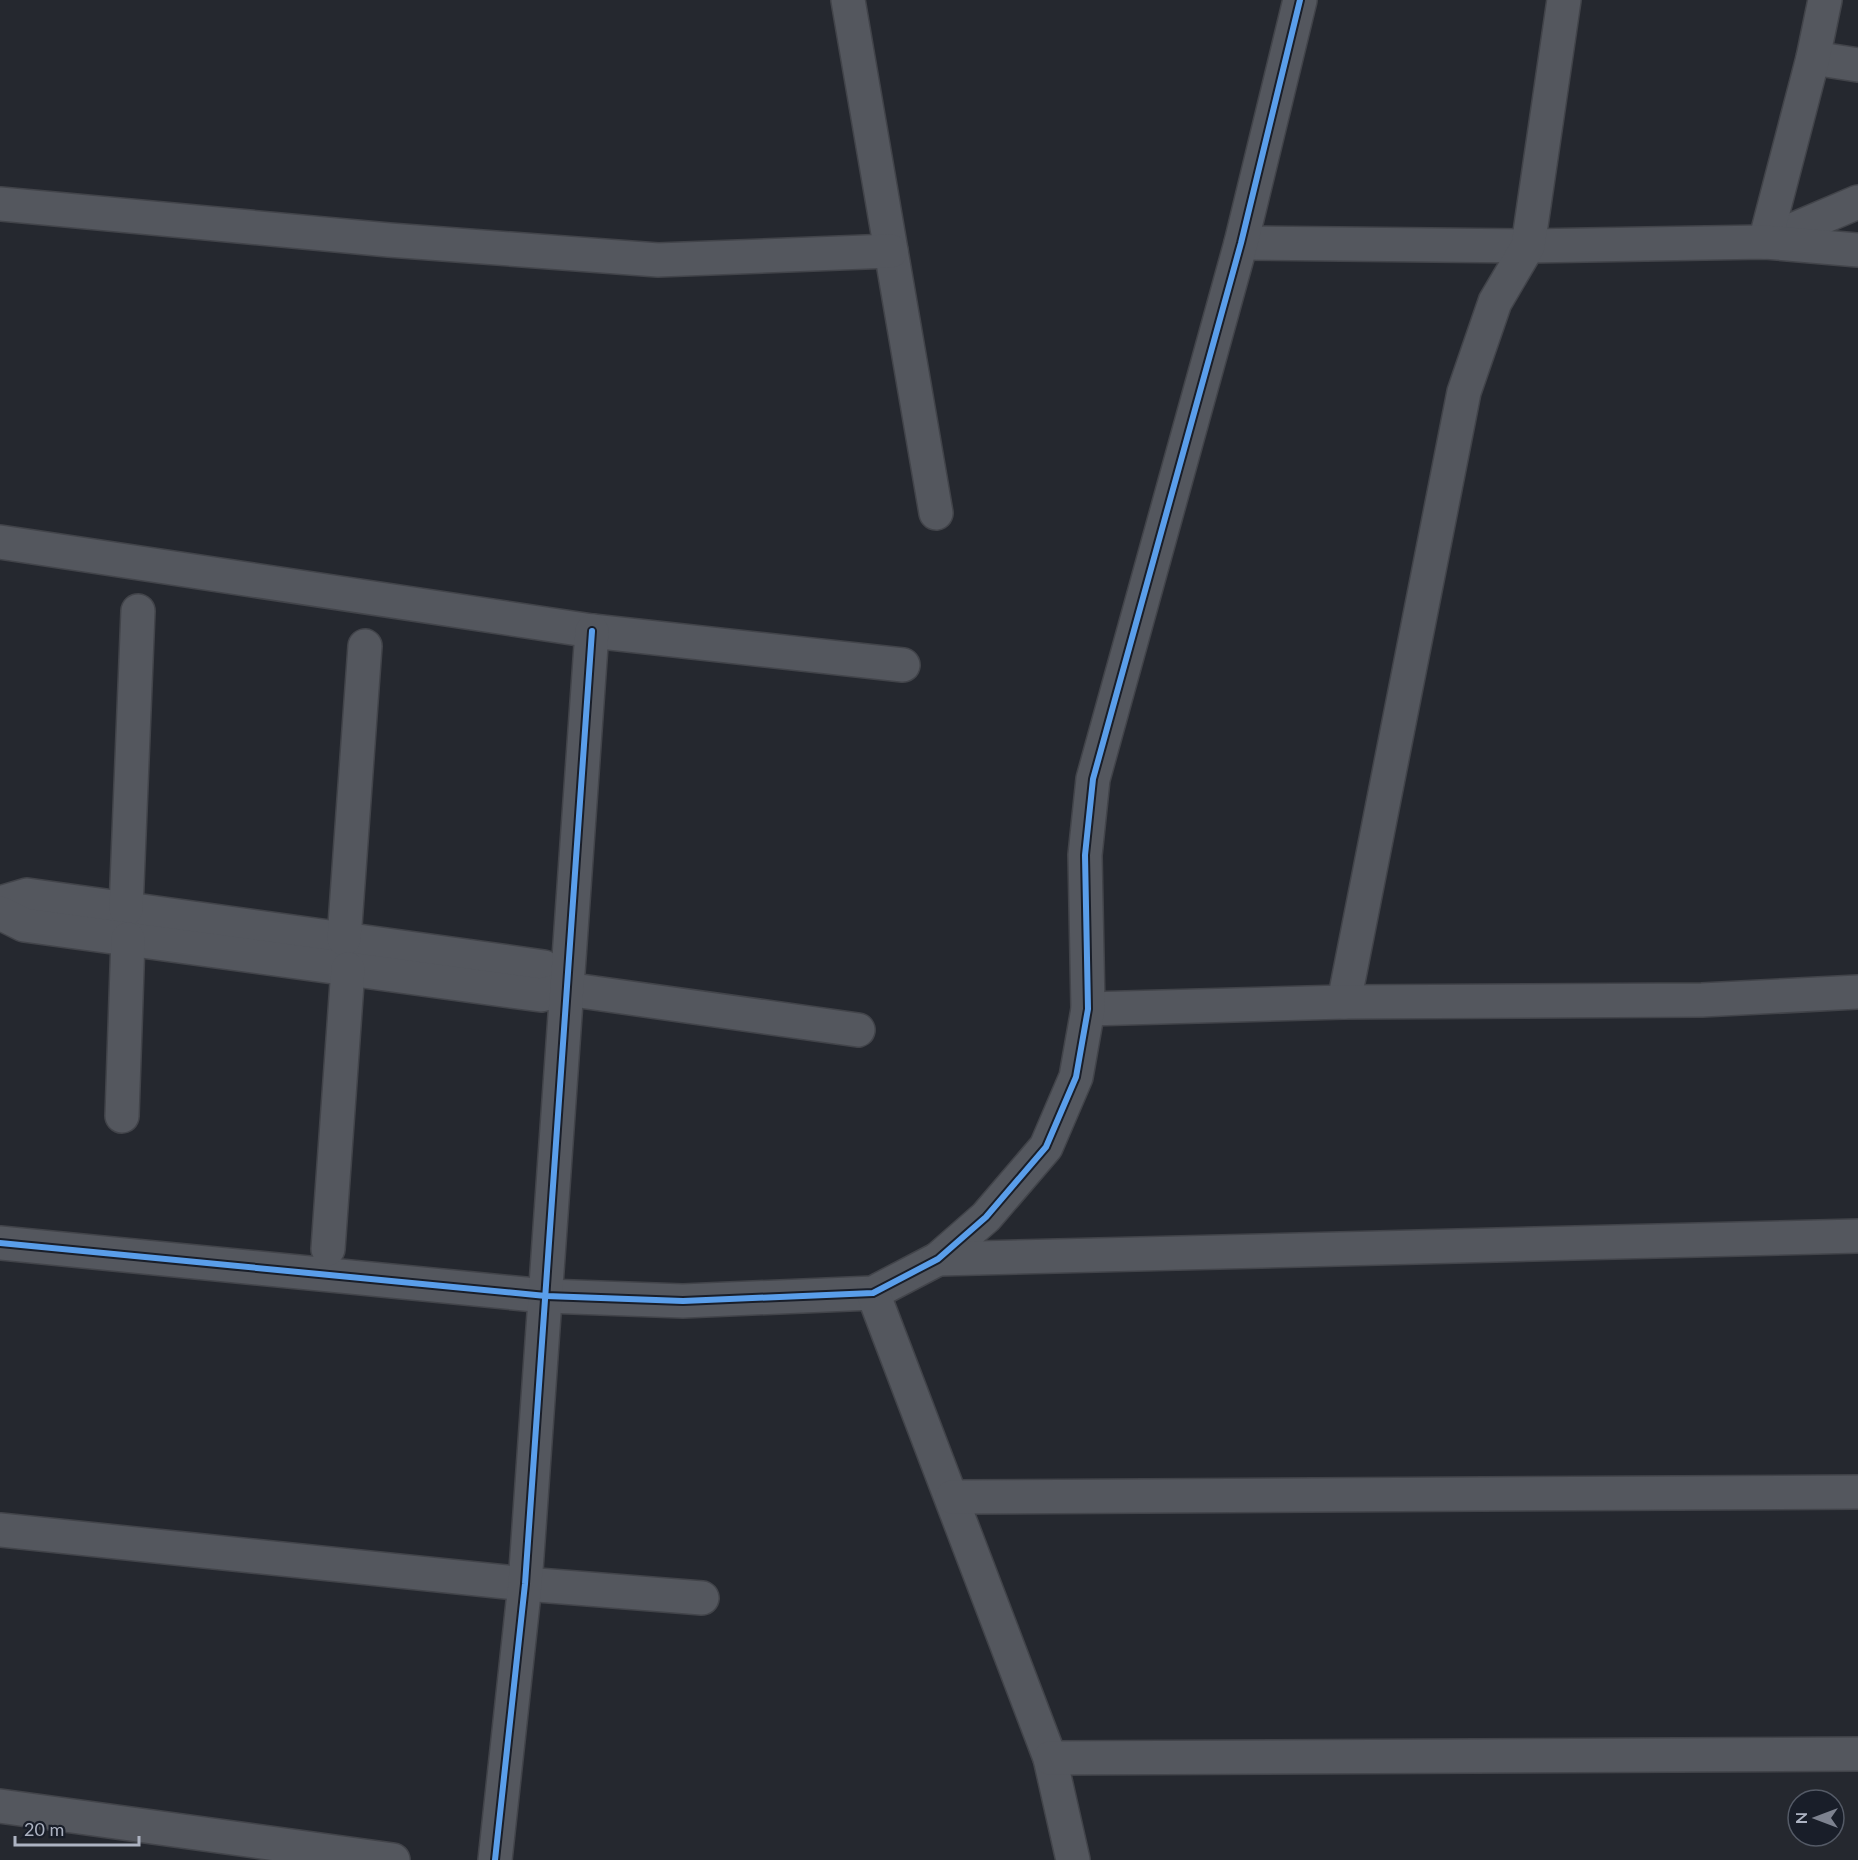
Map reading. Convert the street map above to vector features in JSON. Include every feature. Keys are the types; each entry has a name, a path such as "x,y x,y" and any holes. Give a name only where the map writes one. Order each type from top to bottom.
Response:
{"street":[{"path":"848,0 936,513"},
{"path":"0,1243 546,1296 683,1300 873,1293 939,1259 986,1217 1046,1147 1076,1077 1088,1009 1085,855 1093,779 1241,243 1300,0"},
{"path":"1344,1002 1464,392 1495,302 1528,246 1564,0"},
{"path":"1765,242 1813,57 1825,0"},
{"path":"1813,57 1858,65"},
{"path":"1765,242 1858,202"},
{"path":"0,204 389,240 658,260 891,251"},
{"path":"1241,243 1528,246 1765,242 1858,250"},
{"path":"0,542 592,632 903,665"},
{"path":"122,1116 138,610"},
{"path":"495,1860 525,1584 592,632"},
{"path":"328,1249 365,646"},
{"path":"0,903 27,894 127,924"},
{"path":"0,913 24,925 127,924 346,954 544,967 566,989 858,1030"},
{"path":"1088,1009 1344,1002 1702,1000 1858,992"},
{"path":"939,1259 1858,1236"},
{"path":"873,1293 1050,1758 1073,1860"},
{"path":"952,1497 1858,1492"},
{"path":"0,1530 525,1584 702,1598"},
{"path":"1050,1758 1858,1754"},
{"path":"0,1806 393,1860"}],"cycle path":[{"path":"0,1243 546,1296 683,1301 873,1293 938,1259 986,1217 1046,1147 1076,1077 1088,1009 1085,855 1093,779 1241,243 1300,0"},
{"path":"495,1860 525,1584 592,631"}]}
